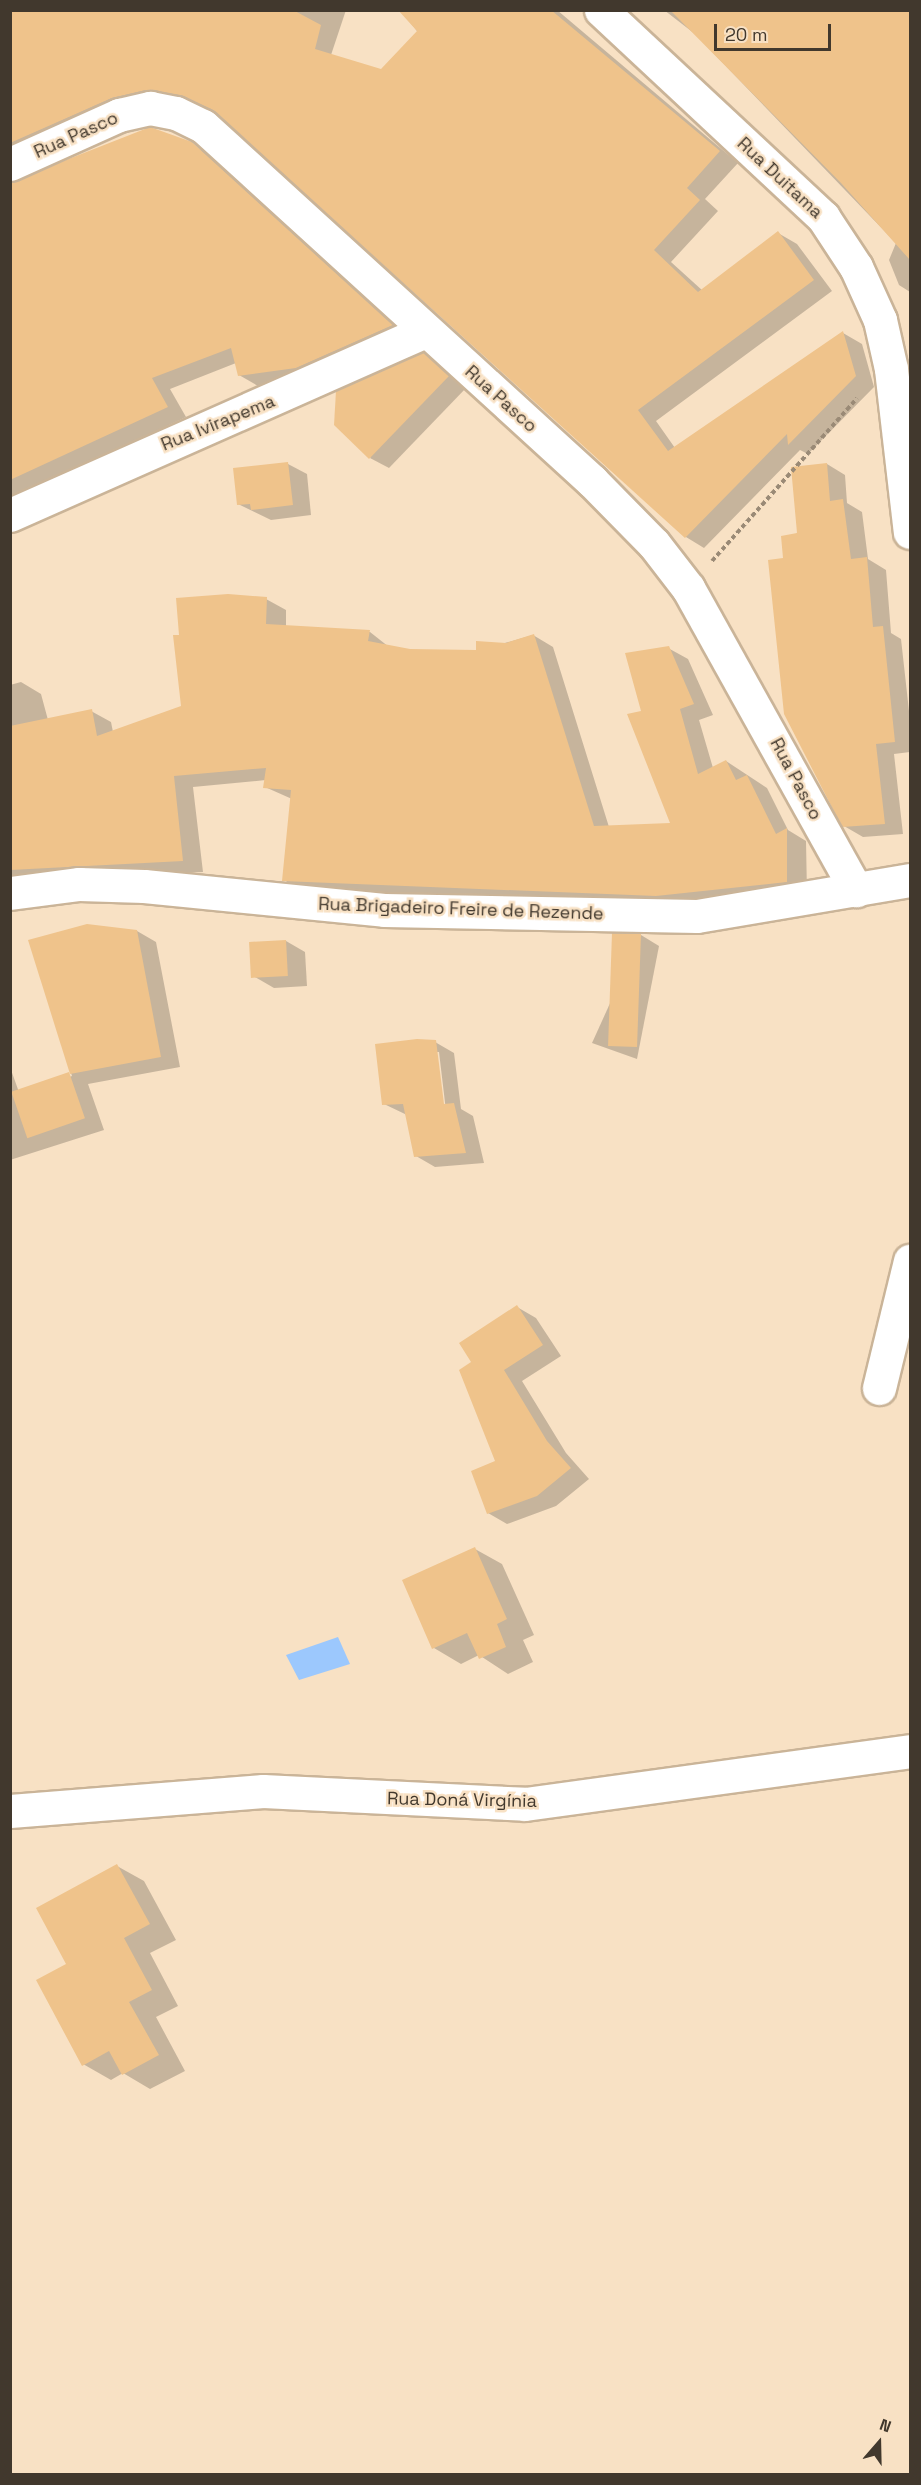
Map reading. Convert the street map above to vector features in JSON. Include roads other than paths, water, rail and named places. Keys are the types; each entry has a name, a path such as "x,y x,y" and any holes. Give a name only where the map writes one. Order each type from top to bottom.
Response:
{"street":[{"name":"Rua Duitama","path":"601,10 823,217 861,277 880,320 891,369 910,532"},
{"name":"Rua Pasco","path":"10,164 119,114 150,108 176,113 203,126 592,481 654,544 688,588 856,890"},
{"name":"Rua Ivirapema","path":"10,515 425,331"},
{"name":"Rua Brigadeiro Freire de Rezende","path":"10,893 79,884 144,886 384,910 686,916 910,880"},
{"path":"879,1388 910,1261"},
{"name":"Rua Doná Virgínia","path":"10,1811 262,1791 525,1804 910,1751"}],"water":[{"path":"338,1637 350,1664 299,1680 286,1655"}]}
